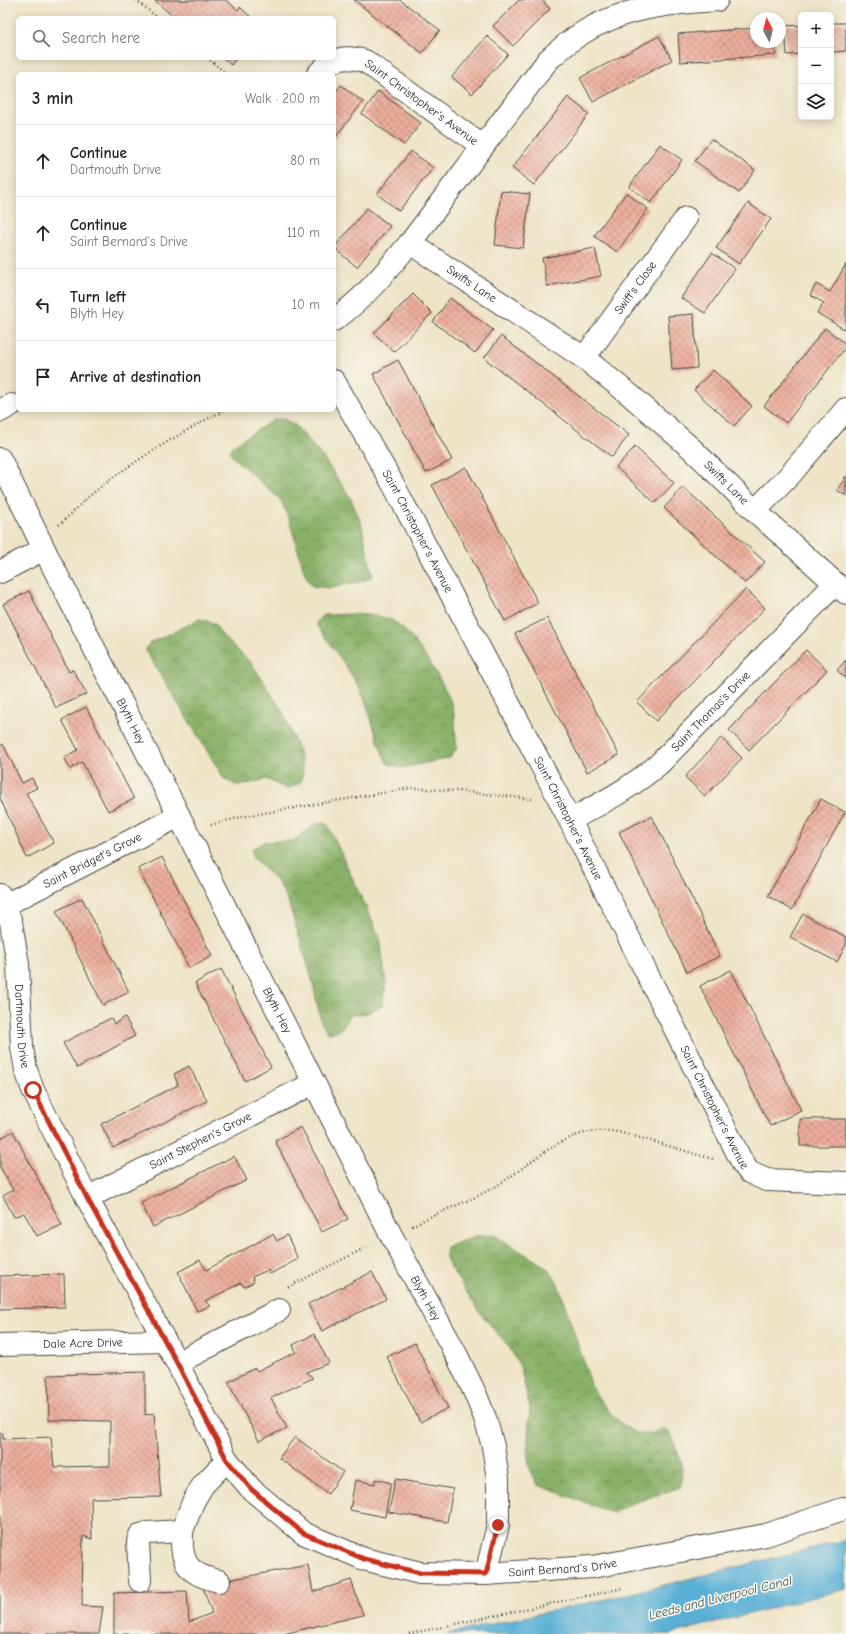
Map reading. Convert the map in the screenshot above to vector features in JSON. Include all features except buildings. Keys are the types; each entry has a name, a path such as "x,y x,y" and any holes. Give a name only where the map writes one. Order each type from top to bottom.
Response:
{"street":[{"path":"336,318 361,299 379,281 410,243 548,60 567,43 580,34 626,13 675,3 717,0"},
{"name":"Saint Christopher's Avenue","path":"336,60 356,58 365,61 482,146"},
{"name":"Saint Christopher's Avenue","path":"320,72 334,60"},
{"name":"Swift's Close","path":"584,358 686,218"},
{"name":"Swifts Lane","path":"410,243 584,358 630,395 692,449 756,511 841,588"},
{"name":"Saint Christopher's Avenue","path":"336,384 393,484 556,793 742,1164 749,1172 766,1180 846,1183"},
{"path":"756,511 794,470 846,409"},
{"name":"Blyth Hey","path":"0,459 391,1236 456,1354 485,1418 493,1446 498,1479 498,1525 486,1574"},
{"path":"0,572 42,545"},
{"name":"Saint Thomas's Drive","path":"570,820 617,795 640,780 659,764 841,588"},
{"name":"Saint Bridget's Grove","path":"2,900 183,824"},
{"name":"Dartmouth Drive","path":"2,900 11,922 18,964 22,1047 26,1070 33,1090 87,1198 165,1341"},
{"name":"Saint Stephen's Grove","path":"87,1198 314,1083"},
{"path":"177,1363 279,1310"},
{"name":"Dale Acre Drive","path":"0,1346 165,1341"},
{"name":"Saint Bernard's Drive","path":"165,1341 227,1460 251,1489 303,1533 364,1559 420,1573 486,1574 592,1567 766,1535 846,1508"},
{"path":"219,1581 203,1577 193,1571 184,1558 182,1530 193,1502 203,1485 227,1460"},
{"path":"140,1581 138,1542 140,1535 182,1530"}],"path":[{"path":"136,0 156,16"},
{"path":"210,60 224,72"},
{"path":"42,545 96,490 158,447 220,412"},
{"path":"183,824 208,825 410,788 540,799 556,793"},
{"path":"279,1310 282,1291 415,1224 489,1190 503,1182 537,1156 553,1146 585,1133 604,1131 624,1134 718,1160 736,1152"}],"green space":[{"path":"275,419 283,419 294,424 322,456 350,497 361,522 373,576 363,581 331,588 312,586 305,574 289,519 280,499 234,458 230,452 232,446"},
{"path":"323,615 371,615 389,619 397,624 407,632 435,670 452,705 455,721 457,748 450,758 402,768 388,764 380,748 367,706 359,688 349,670 317,626 317,621"},
{"path":"200,619 214,623 221,634 252,664 283,712 299,752 303,772 301,782 288,789 266,779 239,786 225,780 147,653 146,648 150,643"},
{"path":"323,823 328,825 380,938 386,983 382,1006 367,1013 351,1015 342,1028 328,1033 321,1022 312,979 288,901 280,885 253,857 252,849 264,842 293,841 314,825"},
{"path":"494,1235 546,1267 557,1281 592,1387 601,1402 615,1418 631,1430 640,1433 654,1433 663,1429 671,1434 682,1465 681,1487 627,1505 613,1513 538,1485 531,1473 527,1453 530,1409 520,1366 509,1347 481,1314 450,1267 446,1258 446,1247 475,1236"}],"water":[{"name":"Leeds and Liverpool Canal","path":"846,1540 846,1589 670,1634 446,1634 620,1596"}],"route":[{"path":"33,1090 87,1198 177,1363 227,1460 251,1489 303,1533 364,1559 420,1573 486,1574 498,1525"}]}
